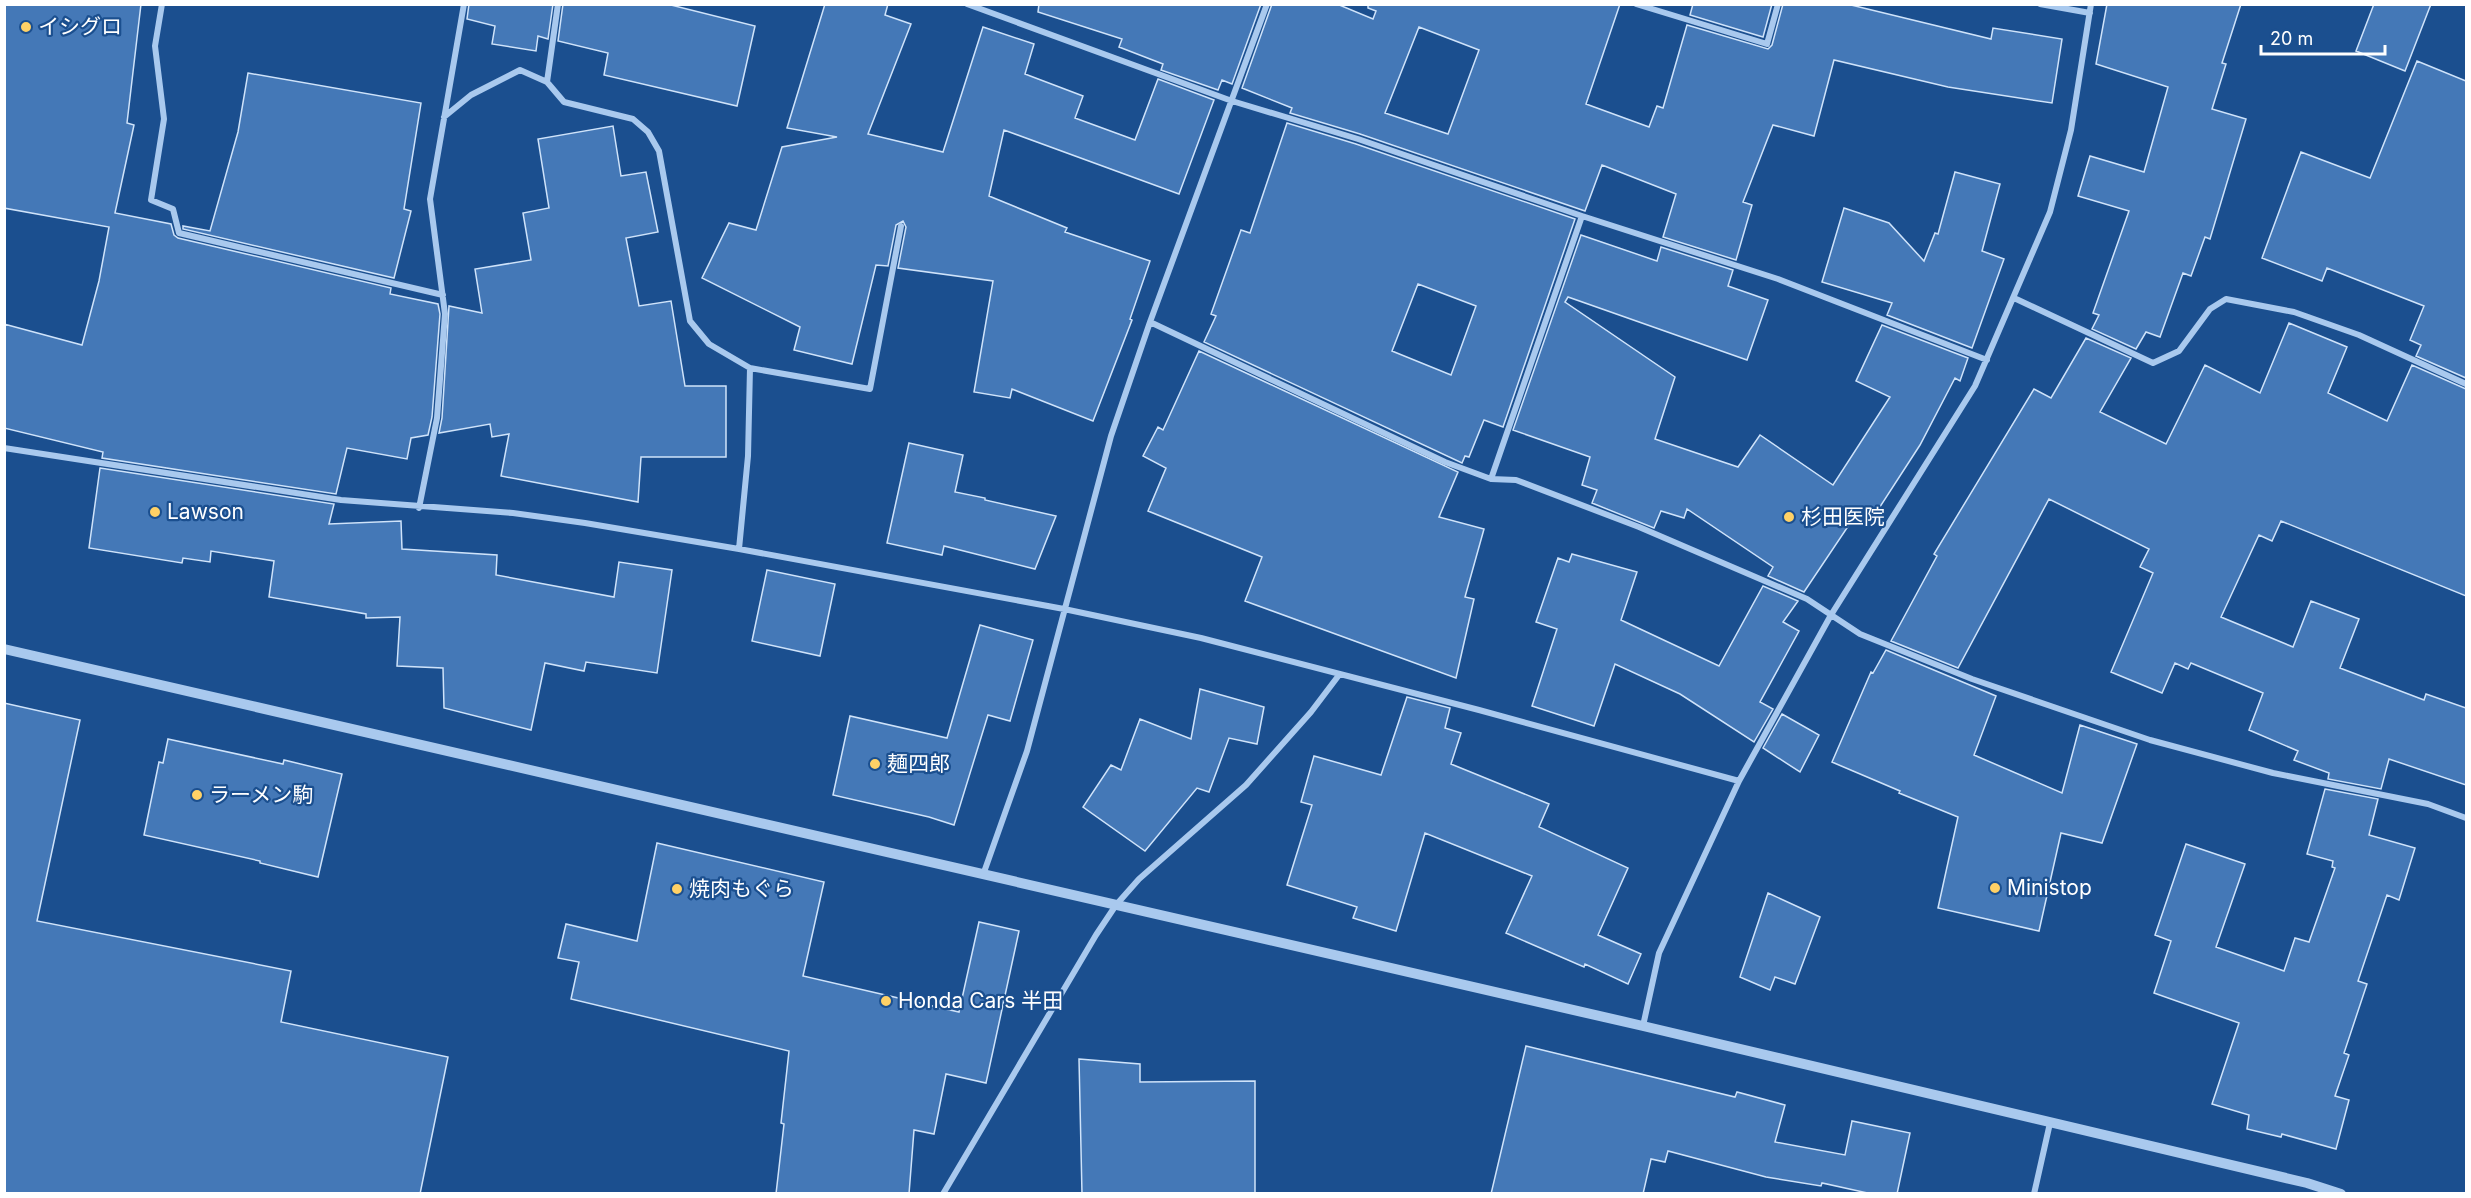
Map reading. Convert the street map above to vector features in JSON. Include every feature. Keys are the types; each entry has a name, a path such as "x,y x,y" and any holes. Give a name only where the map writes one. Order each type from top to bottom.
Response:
{"street":[{"path":"162,4 155,46 164,119 151,200 172,208 179,233 443,295"},
{"path":"419,508 437,418 445,314 430,199 464,4"},
{"path":"547,82 558,4"},
{"path":"967,4 1232,101 1358,139 1582,216 1778,279 1987,360"},
{"path":"983,875 1027,750 1110,436 1267,4"},
{"path":"1636,4 1767,44 1779,4"},
{"path":"2040,4 2090,13"},
{"path":"1643,1026 1659,953 1739,780 1831,615 1975,386 1987,360 2050,212 2072,130 2091,4"},
{"path":"444,117 471,95 520,70 547,82 564,102 633,118 648,132 659,151 690,321 710,344 750,368 870,389 902,226"},
{"path":"1491,479 1582,216"},
{"path":"2014,297 2153,363 2179,351 2210,309 2226,299 2272,307 2294,312 2359,335 2466,384"},
{"path":"1150,322 1445,462 1491,479 1516,480 1639,527 1807,599 1860,634 1972,680 2150,740 2273,773 2428,804 2466,818"},
{"path":"739,549 748,456 750,368"},
{"path":"4,448 341,500 419,508 513,513 739,549 1064,609 1201,638 1739,780"},
{"path":"4,649 1643,1026 2307,1183 2341,1194"},
{"path":"943,1194 1116,905 1150,868 1246,785 1311,712 1339,675"},
{"path":"2034,1194 2050,1124"}],"building":[{"path":"4,4 141,4 127,123 134,125 115,213 171,224 174,235 178,238 391,288 390,294 438,304 440,314 432,417 428,435 411,438 407,459 347,448 336,494 102,458 103,452 4,428 4,324 82,345 99,281 109,227 4,208"},
{"path":"469,4 553,4 548,39 538,36 536,51 492,44 495,26 467,19"},
{"path":"563,4 667,4 755,26 737,106 604,75 608,53 558,41"},
{"path":"825,4 888,4 885,15 911,24 868,134 943,152 983,27 1034,44 1025,74 1083,96 1075,118 1135,140 1158,79 1214,100 1179,194 1004,130 989,196 1067,228 1065,232 1150,261 1130,319 1132,320 1093,421 1012,389 1010,398 974,392 993,281 898,268 906,227 903,221 896,225 888,266 876,265 852,364 794,350 800,327 702,278 729,223 756,230 782,147 837,137 787,128"},
{"path":"1039,4 1261,4 1232,84 1222,80 1218,90 1161,70 1163,64 1119,47 1122,39 1038,12"},
{"path":"1272,4 1337,4 1373,19 1376,11 1368,8 1368,4 1620,4 1586,104 1649,127 1657,106 1663,108 1687,25 1768,49 1772,45 1783,4 1847,4 1991,39 1993,28 2062,39 2052,103 1948,87 1834,60 1814,136 1773,125 1743,202 1752,205 1736,260 1663,237 1676,194 1602,165 1585,211 1360,134 1290,113 1292,108 1242,88","holes":["1419,27 1479,50 1448,134 1385,113"]},
{"path":"1693,4 1772,4 1763,37 1690,15"},
{"path":"2107,4 2241,4 2222,63 2226,64 2212,109 2246,119 2210,239 2205,237 2191,276 2183,273 2160,337 2146,332 2136,349 2092,329 2099,315 2093,313 2129,211 2078,196 2090,156 2144,172 2168,87 2096,64"},
{"path":"2374,4 2431,4 2405,71 2356,51"},
{"path":"2417,61 2466,81 2466,378 2416,356 2421,345 2410,340 2424,306 2327,268 2322,281 2262,258 2301,152 2370,178"},
{"path":"248,73 421,103 404,209 411,211 394,278 183,229 183,226 210,231 238,132"},
{"path":"1287,123 1356,144 1575,219 1503,427 1484,420 1469,457 1465,456 1462,463 1204,342 1216,316 1211,314 1241,230 1250,233","holes":["1418,284 1476,306 1451,375 1392,351"]},
{"path":"613,126 621,176 646,172 658,232 626,238 639,306 671,301 685,386 726,386 726,457 641,457 638,502 501,476 509,434 492,437 490,424 439,433 442,418 449,306 482,313 475,269 531,260 523,213 549,208 538,139"},
{"path":"1955,172 2000,184 1982,251 2004,259 1972,348 1887,315 1892,303 1822,282 1844,208 1889,223 1924,261 1935,233 1938,234"},
{"path":"1581,235 1657,261 1661,247 1733,270 1728,286 1768,300 1747,360 1568,297 1565,302 1675,377 1655,439 1738,467 1760,435 1833,485 1890,397 1856,381 1882,325 1968,358 1960,381 1955,378 1920,445 1874,516 1861,507 1804,592 1768,576 1773,567 1687,509 1684,518 1661,511 1654,528 1592,503 1597,490 1582,485 1590,457 1513,430"},
{"path":"2289,323 2347,347 2328,393 2387,421 2412,365 2466,389 2466,596 2281,521 2272,541 2259,535 2221,617 2293,647 2311,601 2359,619 2340,668 2424,700 2426,694 2466,708 2466,785 2389,759 2381,789 2328,779 2329,773 2294,760 2298,751 2249,730 2263,693 2191,663 2188,669 2175,663 2162,693 2111,672 2153,573 2140,567 2149,549 2049,499 1958,668 1891,641 1937,556 1934,554 2034,389 2051,398 2086,338 2131,358 2100,412 2166,444 2205,365 2260,393"},
{"path":"1199,351 1458,472 1439,517 1484,529 1465,597 1474,599 1456,678 1245,601 1262,557 1148,511 1166,468 1143,456 1158,427 1163,430"},
{"path":"909,443 963,455 955,492 1056,516 1035,569 944,546 942,555 887,543"},
{"path":"100,468 334,504 329,524 401,521 402,549 497,555 496,575 614,597 619,562 672,570 657,673 586,662 584,671 545,663 531,730 444,708 443,668 397,666 400,617 366,618 366,614 269,597 274,561 211,551 210,562 183,558 182,563 89,548"},
{"path":"1572,554 1637,572 1621,620 1719,666 1763,586 1798,601 1783,622 1799,631 1760,702 1773,709 1754,742 1680,694 1615,664 1594,726 1532,706 1557,629 1536,622 1558,558 1569,562"},
{"path":"767,570 835,584 820,656 752,641"},
{"path":"980,625 1033,640 1010,721 988,715 954,825 833,795 850,716 947,738"},
{"path":"1886,650 1996,696 1974,755 2062,793 2080,725 2137,744 2102,843 2061,833 2039,931 1938,908 1958,817 1832,762 1871,672 1873,673"},
{"path":"1200,689 1264,707 1257,744 1229,738 1209,792 1197,788 1145,851 1083,807 1111,765 1121,770 1140,719 1191,739"},
{"path":"1407,697 1450,708 1445,728 1461,733 1451,764 1549,804 1539,827 1628,868 1598,935 1641,954 1628,984 1585,964 1584,967 1506,933 1532,876 1425,833 1396,931 1353,918 1357,907 1287,885 1312,805 1301,802 1314,756 1381,775"},
{"path":"4,703 80,720 37,921 291,971 281,1022 448,1057 420,1194 4,1194"},
{"path":"1782,714 1819,735 1800,772 1763,748"},
{"path":"168,739 283,764 284,760 342,774 318,877 260,863 260,861 144,835 159,762 163,763"},
{"path":"2325,789 2378,799 2369,835 2415,848 2399,900 2387,895 2358,981 2367,984 2344,1053 2349,1055 2335,1096 2349,1100 2336,1149 2282,1134 2281,1137 2247,1129 2249,1115 2212,1104 2239,1023 2154,993 2171,941 2155,935 2186,844 2245,864 2216,947 2284,971 2295,938 2309,942 2335,868 2332,867 2333,861 2307,854"},
{"path":"657,843 824,882 803,976 959,1012 979,922 1019,931 986,1083 946,1074 934,1134 914,1130 909,1194 776,1194 789,1051 571,999 579,962 558,958 566,924 637,941"},
{"path":"1768,893 1820,917 1795,984 1775,977 1770,990 1740,977"},
{"path":"1526,1046 1735,1097 1737,1092 1785,1105 1775,1142 1845,1155 1852,1121 1910,1133 1897,1194 1872,1194 1822,1183 1821,1186 1766,1177 1668,1151 1665,1162 1651,1159 1643,1194 1491,1194"},
{"path":"1079,1059 1140,1064 1140,1082 1255,1081 1255,1194 1082,1194"}],"place":[{"name":"イシグロ","path":"26,27"},
{"name":"Lawson","path":"155,512"},
{"name":"杉田医院","path":"1789,517"},
{"name":"麺四郎","path":"875,764"},
{"name":"ラーメン駒","path":"197,795"},
{"name":"Ministop","path":"1995,888"},
{"name":"焼肉もぐら","path":"677,889"},
{"name":"Honda Cars 半田","path":"886,1001"}]}
